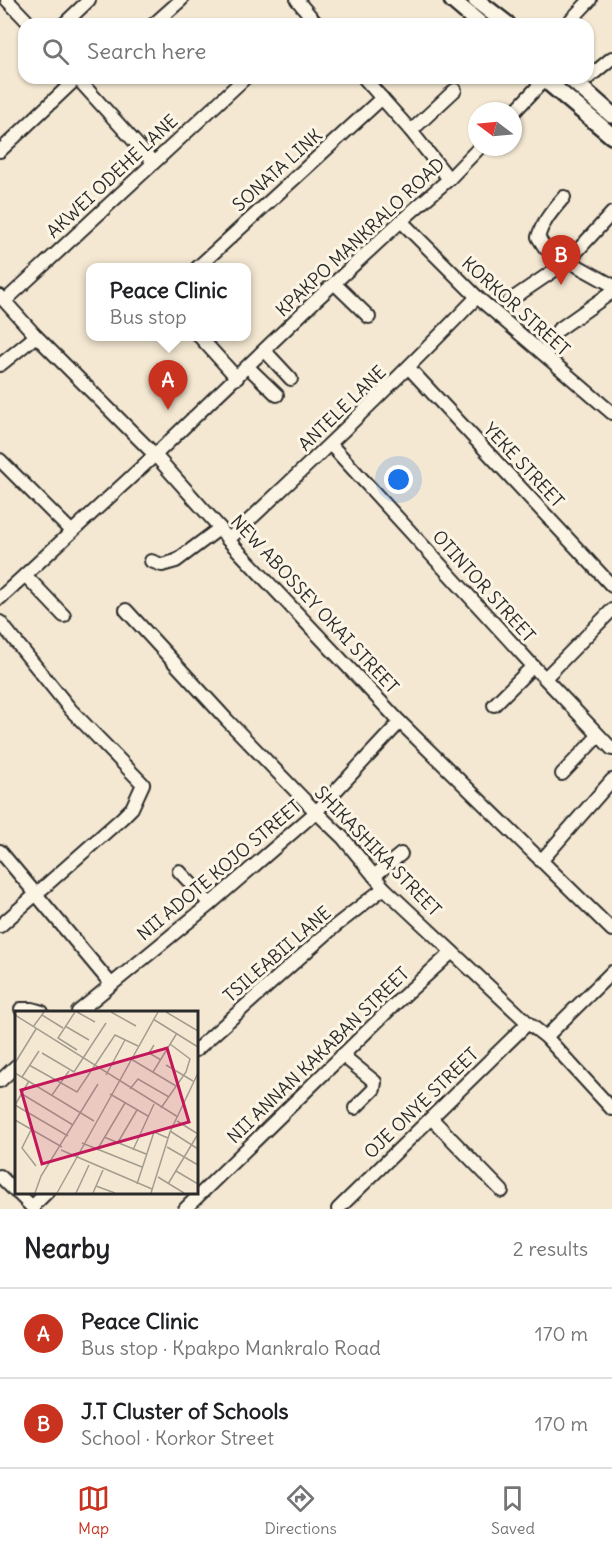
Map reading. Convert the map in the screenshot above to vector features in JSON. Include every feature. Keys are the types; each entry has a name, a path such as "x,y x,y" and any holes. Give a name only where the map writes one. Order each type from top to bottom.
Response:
{"main road":[{"path":"452,0 469,18"},
{"path":"476,0 499,18"},
{"path":"552,84 612,136"},
{"path":"585,84 612,115"}],"street":[{"path":"7,0 24,18"},
{"path":"70,18 89,0"},
{"path":"161,18 181,0"},
{"path":"297,0 308,18"},
{"path":"573,18 590,0"},
{"path":"594,71 612,58"},
{"path":"0,151 71,84"},
{"path":"82,84 153,162"},
{"name":"AKWEI ODEHE LANE","path":"2,298 238,84"},
{"path":"369,84 449,179"},
{"path":"522,103 540,84"},
{"path":"411,131 455,90"},
{"name":"SONATA LINK","path":"200,263 382,98"},
{"name":"KPAKPO MANKRALO ROAD","path":"0,598 471,156"},
{"path":"564,197 545,220 538,237 545,248 612,285"},
{"path":"509,301 568,261 612,213"},
{"name":"KORKOR STREET","path":"401,221 477,297 612,413"},
{"path":"334,284 369,316"},
{"path":"558,330 612,291"},
{"name":"ANTELE LANE","path":"228,540 331,445 477,297"},
{"name":"NEW ABOSSEY OKAI STREET","path":"2,298 36,336 155,455 228,540 400,722 612,930"},
{"path":"0,365 36,336"},
{"path":"204,341 237,378"},
{"path":"265,351 291,379"},
{"path":"248,367 277,395"},
{"name":"YEKE STREET","path":"409,368 612,586"},
{"name":"OTINTOR STREET","path":"331,445 612,749"},
{"path":"0,460 71,531"},
{"path":"151,561 162,565 176,561 220,528"},
{"path":"26,575 64,616"},
{"name":"SHIKASHIKA STREET","path":"126,610 315,812 348,834 384,888 528,1023 546,1037 612,1110"},
{"path":"545,678 612,610"},
{"path":"0,622 71,710 143,784 132,808 127,813 0,926"},
{"path":"494,705 533,666"},
{"name":"NII ADOTE KOJO STREET","path":"79,1011 210,904 315,812 400,722"},
{"path":"562,774 598,736"},
{"path":"542,861 612,780"},
{"path":"0,851 111,984"},
{"path":"374,876 402,854"},
{"path":"180,871 210,904"},
{"name":"TSILEABII LANE","path":"198,1048 334,927 384,888"},
{"name":"NII ANNAN KAKABAN STREET","path":"184,1209 452,952"},
{"path":"546,1037 612,972"},
{"path":"21,1009 39,1011"},
{"name":"OJE ONYE STREET","path":"338,1209 528,1023"},
{"path":"342,1055 375,1082 374,1089 355,1108"},
{"path":"0,1081 15,1067"},
{"path":"432,1119 502,1191"},
{"path":"0,1176 15,1190"},
{"path":"19,1194 33,1208 45,1194"}],"place":[{"name":"J.T Cluster of Schools","path":"561,285"},
{"name":"Peace Clinic","path":"168,410"}]}
